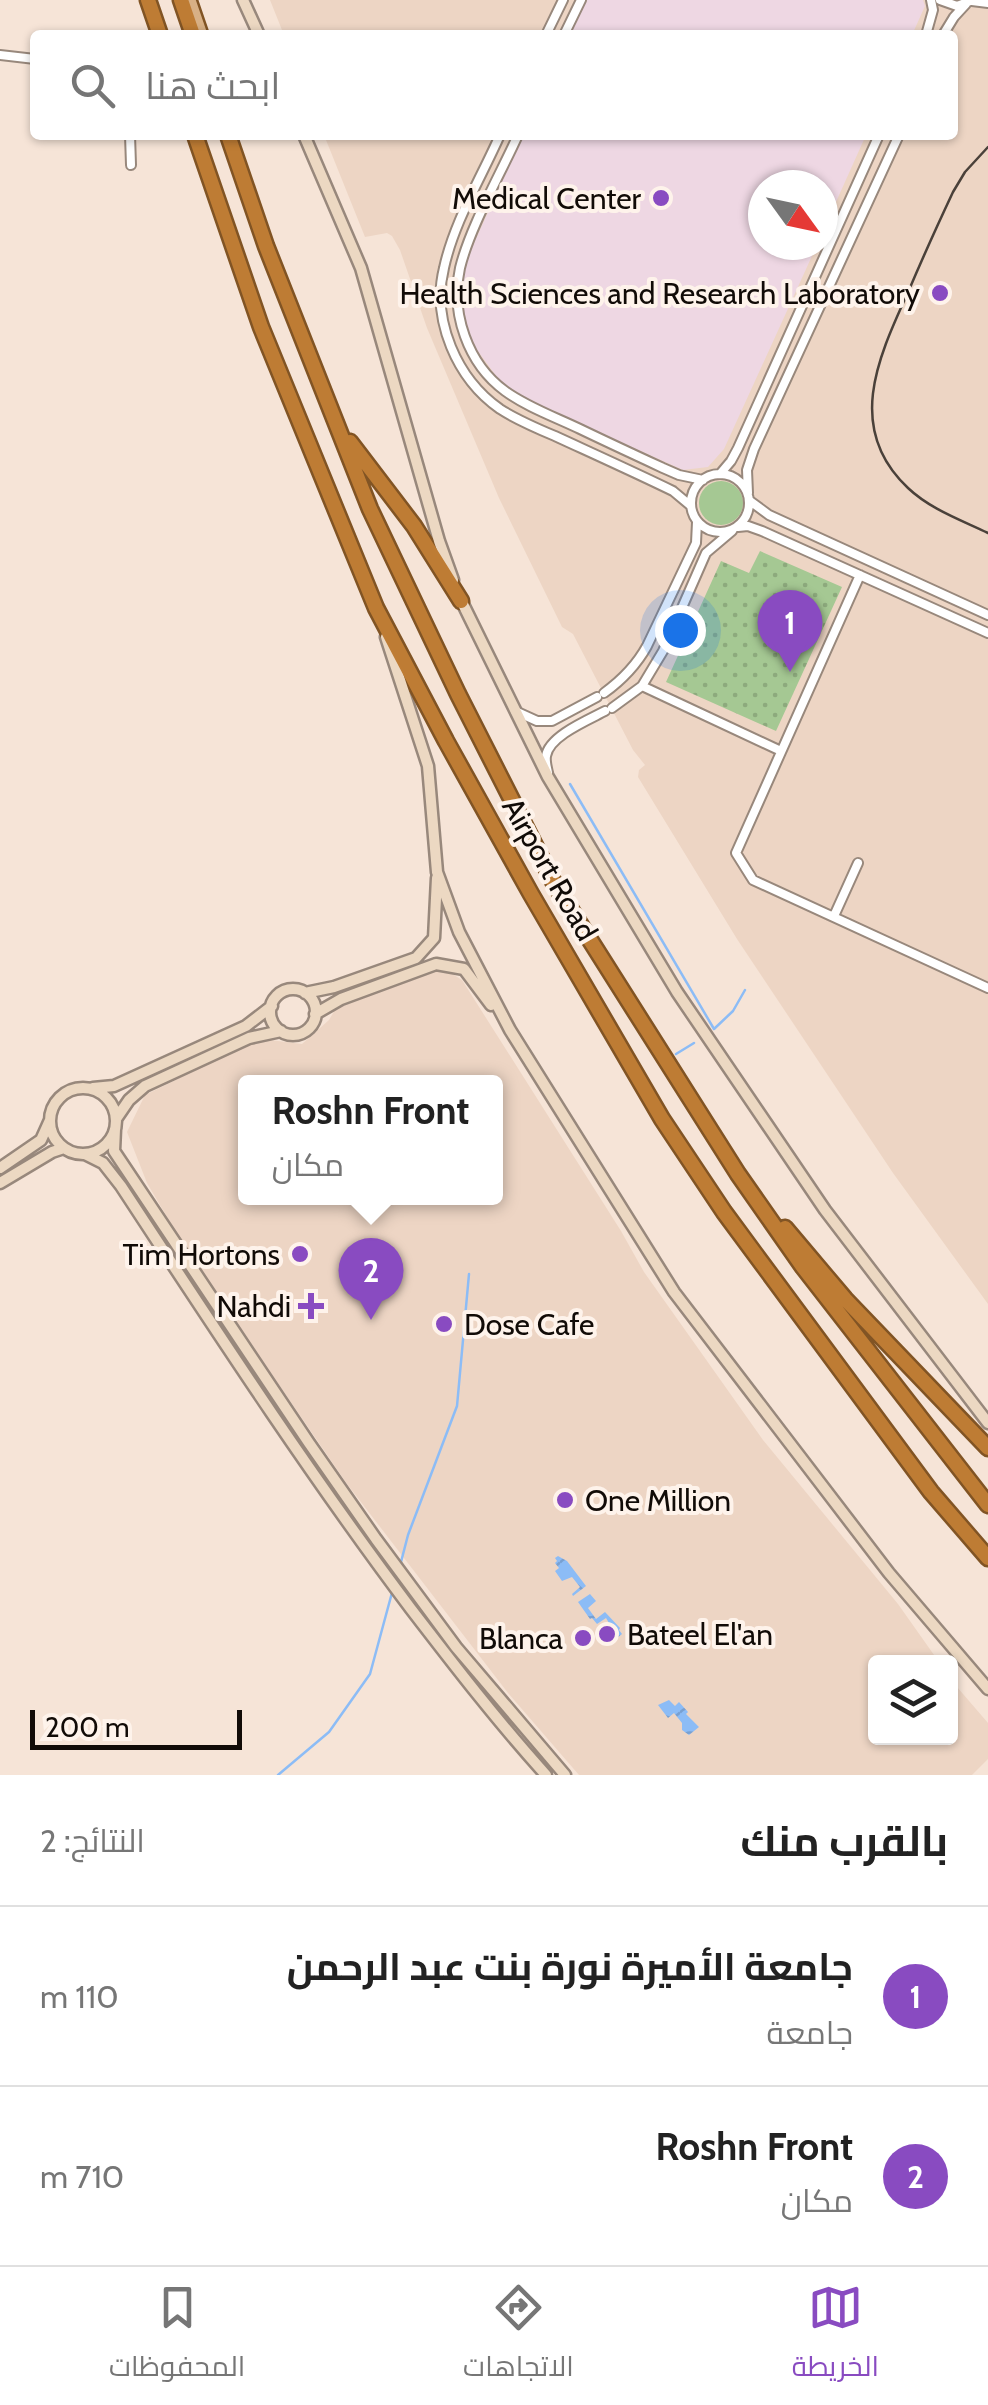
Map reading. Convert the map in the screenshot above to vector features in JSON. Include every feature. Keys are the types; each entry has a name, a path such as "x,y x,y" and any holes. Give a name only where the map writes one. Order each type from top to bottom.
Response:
{"highway":[{"path":"182,0 192,30"},
{"path":"148,2 158,30"},
{"name":"Airport Road","path":"197,140 261,326 376,608 531,894 662,1119 724,1212 931,1492 988,1558"},
{"name":"Airport Road","path":"233,140 266,246 370,509 554,883 734,1167 803,1267 988,1505"},
{"path":"339,429 414,526 461,602"},
{"path":"531,894 554,883"},
{"path":"734,1167 845,1298 988,1448"}],"main road":[{"path":"190,0 200,30"}],"street":[{"path":"243,0 256,30"},
{"path":"548,30 562,0"},
{"path":"566,30 581,0"},
{"path":"927,30 932,0"},
{"path":"940,0 949,4 988,3"},
{"path":"946,30 970,2"},
{"path":"0,55 30,58"},
{"path":"130,140 131,165"},
{"path":"306,140 361,268 439,541 461,602 548,777 716,1052 825,1210 988,1423"},
{"path":"498,140 456,232 443,272 441,305 453,352 473,384 499,408 672,490 691,506 697,522 696,542 647,646 624,679 552,721 537,721 515,710"},
{"path":"516,140 459,273 458,314 474,356 497,385 523,402 679,475 702,480 720,474 731,462 878,140"},
{"path":"548,777 546,755 551,744 642,686 663,651 706,552 735,529 749,511 747,470 754,450 898,140"},
{"path":"720,474 737,479 749,498 769,514 988,615"},
{"path":"691,506 702,480"},
{"path":"697,522 713,532 748,526 762,531 988,634"},
{"path":"860,576 736,852 752,880 988,988"},
{"path":"0,1168 41,1140 59,1098 78,1088 114,1086 246,1026 284,991 306,993 334,987 416,958 434,938 437,872 428,766 376,608"},
{"path":"642,686 781,751"},
{"path":"834,916 858,863"},
{"path":"437,872 459,932 510,1030 674,1292 890,1573 988,1689"},
{"path":"316,1014 341,998 436,964 464,969 510,1030"},
{"path":"272,1006 273,1022 281,1031 291,1035 306,1031 316,1014 306,993"},
{"path":"85,1154 104,1146 129,1100 145,1086 249,1038 281,1031"},
{"path":"89,1088 108,1099 116,1124 114,1151 308,1443 456,1647 565,1775"},
{"path":"50,1119 56,1140 64,1148 103,1163 121,1186 342,1517 440,1648 546,1775"},
{"path":"0,1183 64,1148"}],"shaded area":[{"path":"270,0 988,0 988,1304 893,1173 737,939 638,777 645,765 633,750 573,634 562,627 499,498 427,328 400,250 387,233 365,237 326,140 958,140 958,30 282,30"},
{"path":"587,0 923,0 925,6 914,30 572,30"},
{"path":"521,140 864,140 838,198 838,170 748,170 748,260 810,260 724,449 708,467 683,470 520,397 502,384 477,350 466,327 461,294 465,263"},
{"path":"431,969 446,970 462,980 644,1272 763,1440 898,1604 934,1655 868,1655 868,1745 958,1745 958,1688 988,1723 988,1759 972,1775 579,1775 508,1693 347,1484 187,1251 147,1183 127,1132 145,1095 255,1041 302,1044 329,1020 340,1001"}],"green space":[{"path":"721,481 737,487 743,503 737,519 721,525 705,519 699,503 705,487"},
{"path":"760,551 842,587 776,731 666,682 721,561 749,573"}],"water":[{"path":"558,1556 567,1561 586,1586 573,1596 580,1587 572,1577 562,1581 555,1571 559,1568 555,1563"},
{"path":"590,1594 596,1601 588,1608 596,1619 605,1612 620,1628 622,1634 610,1644 608,1641 616,1635 606,1618 597,1624 578,1602"},
{"path":"669,1700 675,1706 679,1702 699,1727 689,1735 674,1713 668,1718 658,1705"}],"waterway":[{"path":"570,784 714,1029 733,1011 745,990"},
{"path":"676,1054 694,1043"},
{"path":"401,1562 457,1406 469,1274"},
{"path":"278,1775 329,1732 370,1674 393,1589"}],"tram line":[{"path":"988,147 953,192 887,340 873,391 872,416 877,441 888,465 908,488 936,508 988,533"}],"place":[{"name":"Medical Center","path":"661,198"},
{"name":"Health Sciences and Research Laboratory","path":"940,293"},
{"name":"جامعة الأميرة نورة بنت عبد الرحمن","path":"790,672"},
{"name":"Tim Hortons","path":"300,1254"},
{"name":"Nahdi","path":"311,1306"},
{"name":"Roshn Front","path":"371,1320"},
{"name":"Dose Cafe","path":"444,1324"},
{"name":"One Million","path":"565,1500"},
{"name":"Bateel El'an","path":"607,1634"},
{"name":"Blanca","path":"583,1638"}]}
